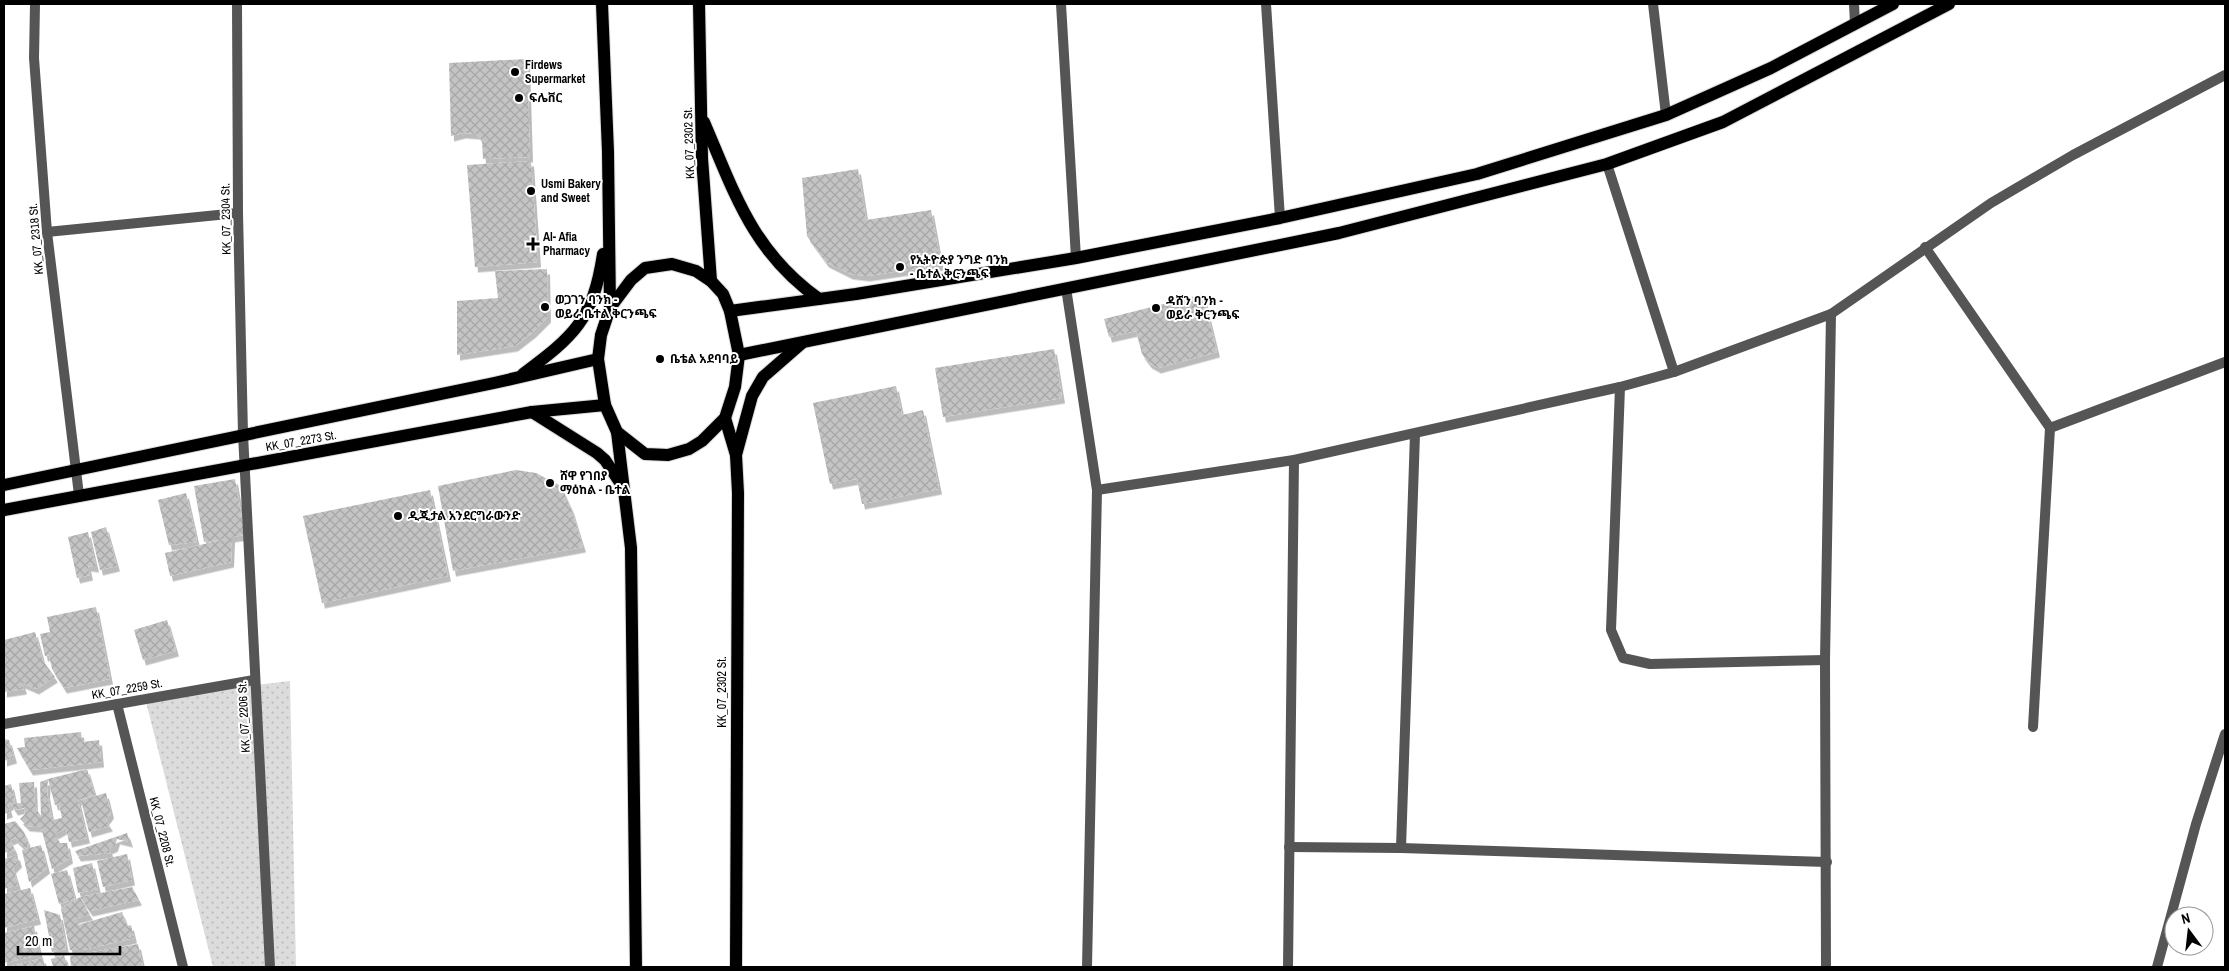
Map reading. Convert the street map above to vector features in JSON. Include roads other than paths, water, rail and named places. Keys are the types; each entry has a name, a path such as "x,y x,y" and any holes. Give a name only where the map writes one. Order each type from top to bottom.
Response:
{"main road":[{"path":"602,4 608,152 610,308"},
{"name":"KK_07_2302 St.","path":"699,4 702,158 711,281"},
{"path":"730,311 819,299 1076,258 1280,218 1477,174 1666,115 1771,68 1893,4"},
{"path":"739,355 1339,233 1607,164 1723,122 1948,4"},
{"path":"701,117 734,193 752,228 779,265 795,282 819,299"},
{"path":"519,377 552,352 577,329 584,318 600,272 608,222"},
{"path":"617,432 645,454 668,455 689,450 702,441 725,418 735,387 739,355 730,311 723,294 711,281 696,271 672,264 645,268 631,280 610,308 601,335 598,359 605,405 617,432 632,548 636,967"},
{"path":"736,455 752,396 763,377 802,343"},
{"path":"519,377 598,359"},
{"name":"KK_07_2273 St.","path":"4,485 519,377"},
{"name":"KK_07_2273 St.","path":"4,510 532,412 605,405"},
{"path":"532,412 597,453 605,460 625,490"},
{"name":"KK_07_2302 St.","path":"725,418 736,455 736,967"}],"street":[{"name":"KK_07_2318 St.","path":"35,4 34,58 47,232 78,495"},
{"name":"KK_07_2304 St.","path":"237,4 238,213 243,434 246,465"},
{"path":"1061,4 1076,258"},
{"path":"1266,4 1280,218"},
{"path":"1653,4 1666,115"},
{"path":"1854,4 1855,24"},
{"path":"1097,490 1294,460 1620,387 1674,372 1831,314 1990,203 2073,155 2225,75"},
{"path":"1607,164 1674,372"},
{"path":"47,232 238,213"},
{"path":"1925,247 2050,428 2033,727"},
{"path":"1066,288 1097,490 1087,967"},
{"path":"1826,967 1825,660 1831,314"},
{"path":"2050,428 2225,362"},
{"path":"1620,387 1611,630 1623,658 1650,664 1825,660"},
{"path":"1401,848 1415,434"},
{"path":"1288,967 1294,460"},
{"name":"KK_07_2206 St.","path":"246,465 254,680 270,967"},
{"name":"KK_07_2259 St.","path":"4,724 254,680"},
{"name":"KK_07_2208 St.","path":"117,704 183,967"},
{"path":"2157,967 2196,824 2225,734"},
{"path":"1289,847 1401,848 1827,862"}],"place":[{"name":"Firdews Supermarket","path":"515,72"},
{"name":"ፍሌቨር","path":"519,98"},
{"name":"Usmi Bakery and Sweet","path":"531,191"},
{"name":"Al- Afia Pharmacy","path":"533,244"},
{"name":"የኢትዮጵያ ንግድ ባንክ - ቤተል ቅርንጫፍ","path":"900,267"},
{"name":"ወጋገን ባንክ - ወይራ ቤተል ቅርንጫፍ","path":"545,307"},
{"name":"ዳሸን ባንክ - ወይራ ቅርንጫፍ","path":"1156,308"},
{"name":"ቤቴል አደባባይ","path":"660,359"},
{"name":"ሸዋ የገበያ ማዕከል - ቤተል","path":"550,483"},
{"name":"ዲጂታል አንደርግራውንድ","path":"398,516"}]}
